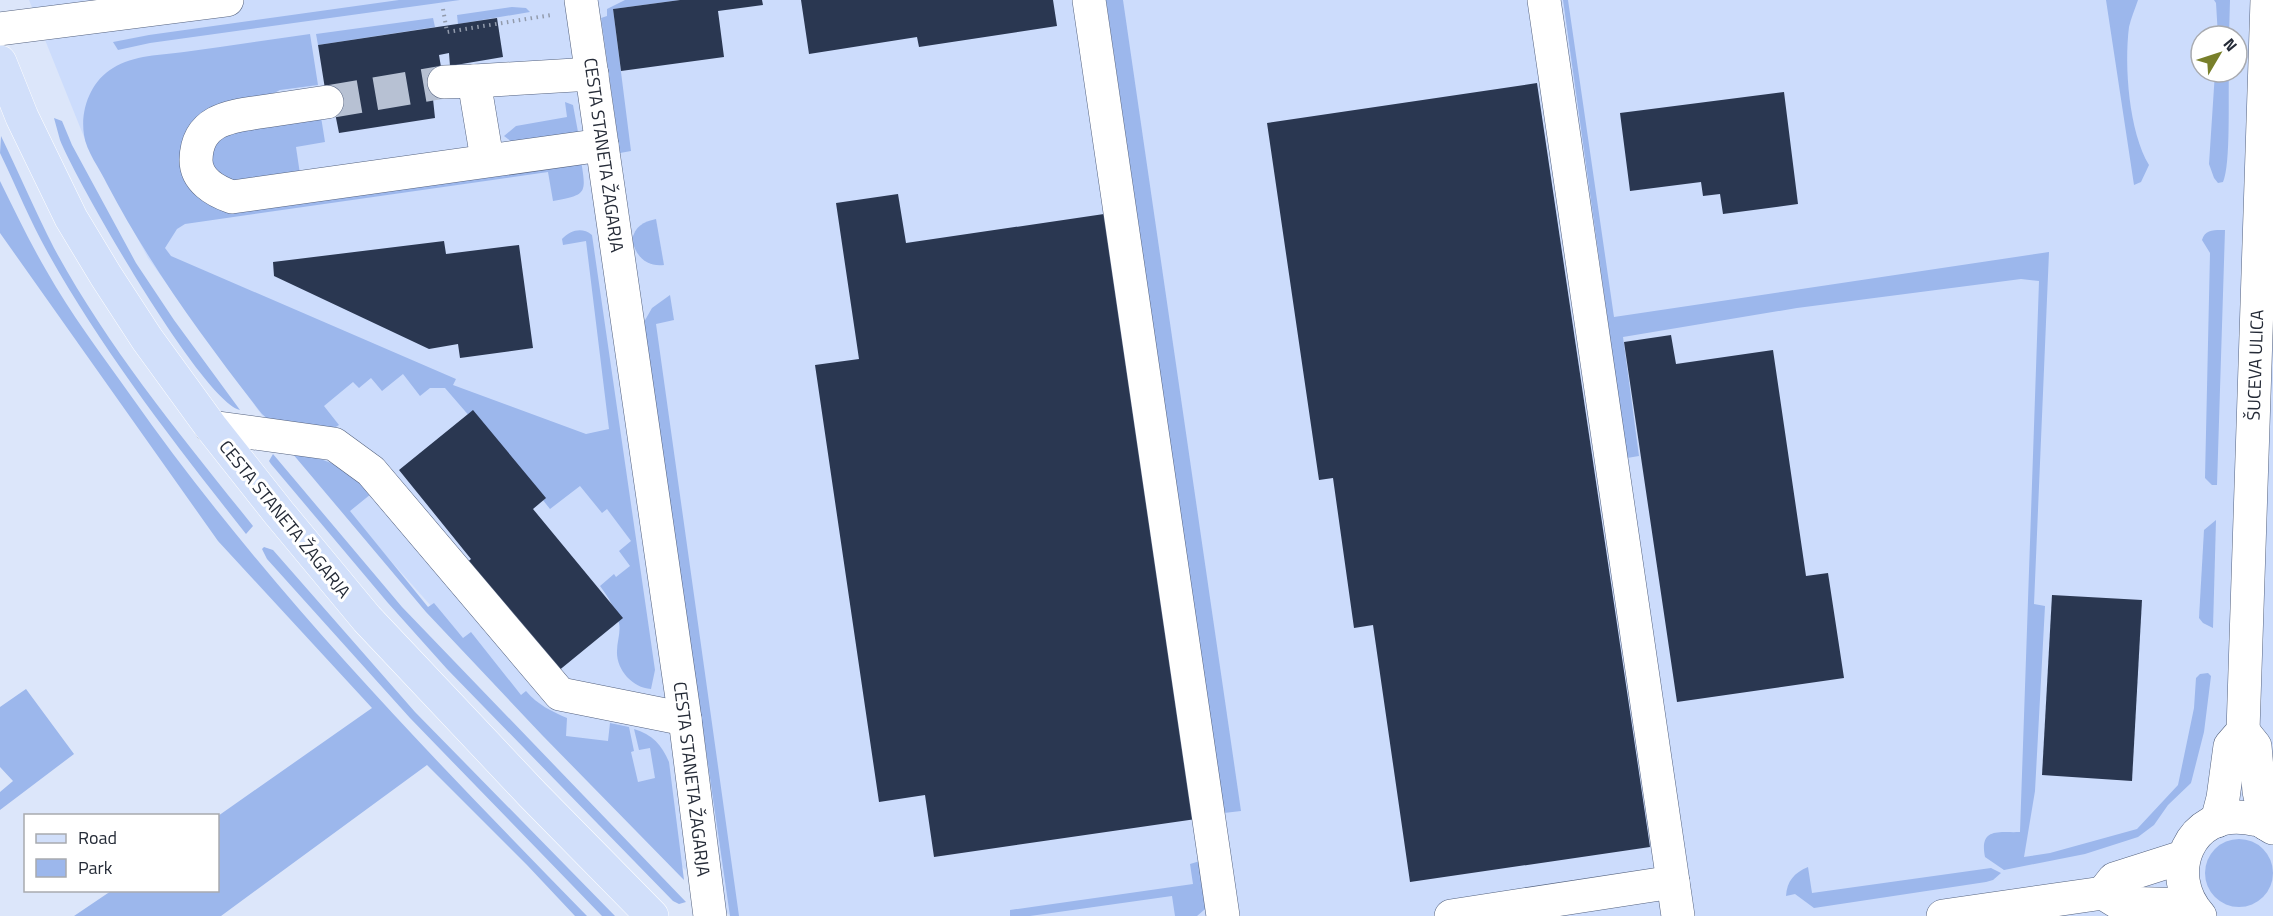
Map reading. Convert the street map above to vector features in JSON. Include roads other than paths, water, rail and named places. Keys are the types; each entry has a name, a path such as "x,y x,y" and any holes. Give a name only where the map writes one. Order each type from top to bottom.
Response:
{"main road":[{"name":"CESTA STANETA ŽAGARJA","path":"0,62 22,117 71,218 147,339 211,427 367,619 525,787 652,916"}],"street":[{"path":"0,29 227,0"},
{"name":"CESTA STANETA ŽAGARJA","path":"581,0 685,719 710,916"},
{"path":"1089,0 1223,916"},
{"path":"1544,0 1678,916"},
{"name":"ŠUCEVA ULICA","path":"2217,821 2223,798 2230,746 2243,731 2268,123 2267,0"},
{"path":"487,159 459,82 592,74"},
{"path":"327,102 227,117 211,126 201,136 196,147 196,165 203,179 216,191 232,197 487,159 602,145"},
{"path":"211,427 334,444 371,471 560,694 685,719"},
{"name":"ŠUCEVA ULICA","path":"2243,731 2255,746 2259,791 2269,826"},
{"path":"2195,910 2182,886 2183,857 2200,832 2217,821 2236,817 2262,821 2269,826"},
{"path":"2103,893 2114,879 2183,857"},
{"path":"1451,916 1673,882"},
{"path":"1943,916 2103,893 2119,903 2195,910"}],"tunnel":[{"path":"327,102 444,82"}]}
